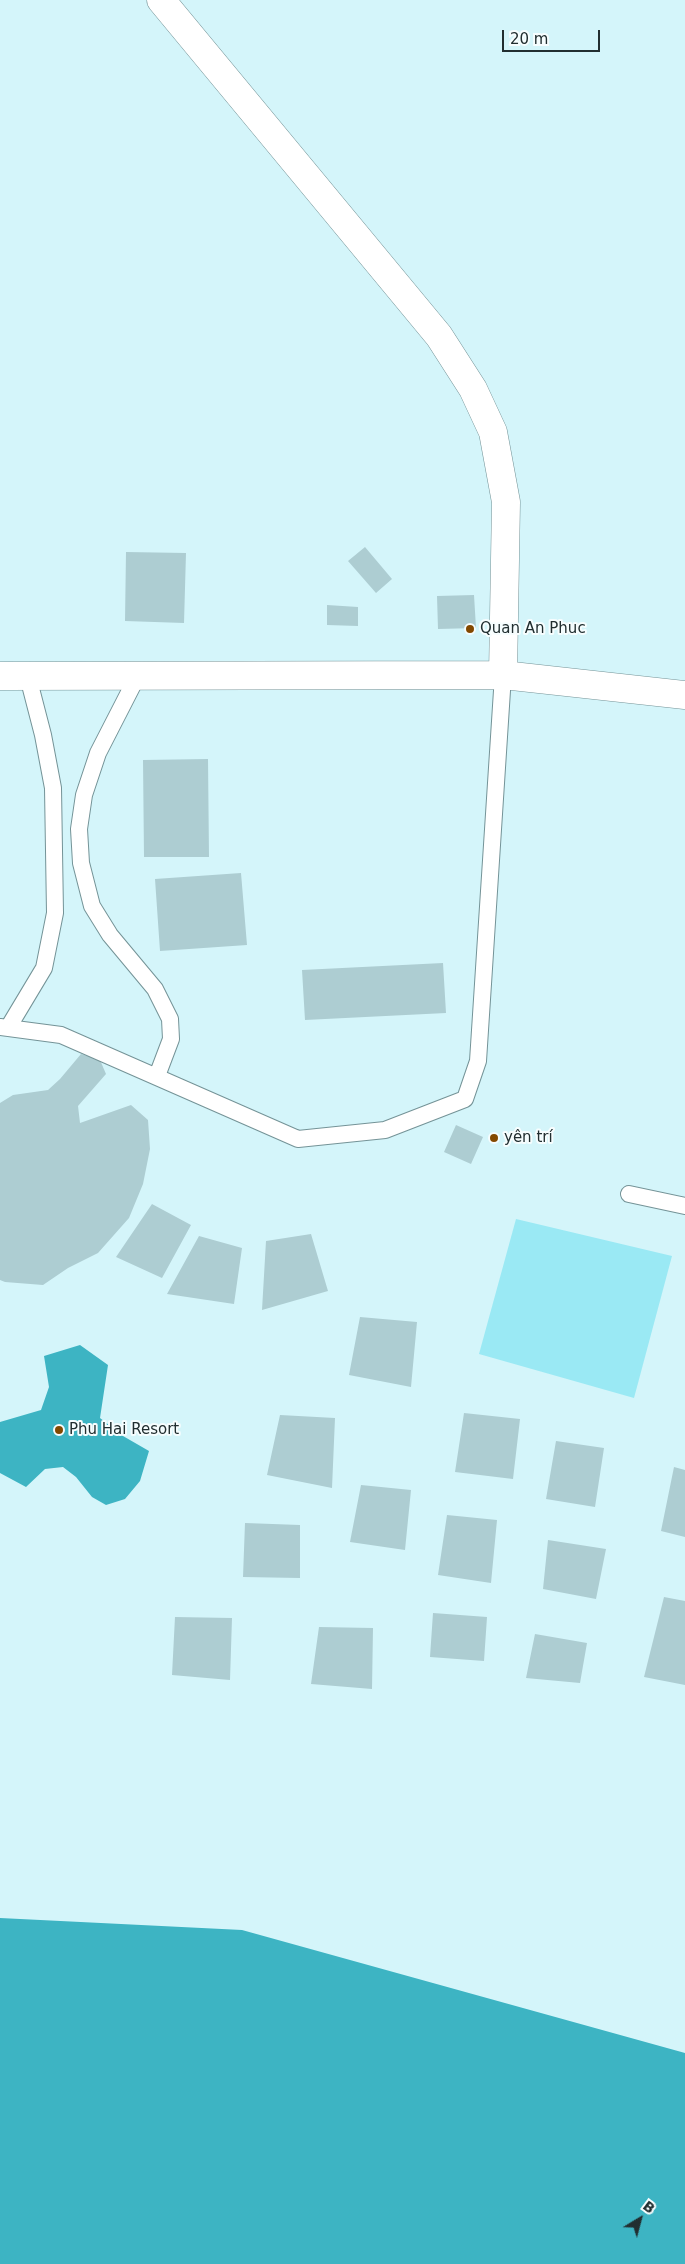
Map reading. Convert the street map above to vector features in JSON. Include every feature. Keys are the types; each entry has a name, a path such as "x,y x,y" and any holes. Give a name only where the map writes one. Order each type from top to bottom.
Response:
{"street":[{"path":"161,0 439,336 473,389 492,432 506,502 503,675"},
{"path":"0,676 503,675 685,695"}],"lane":[{"path":"28,677 43,735 53,788 55,913 44,968 4,1028 60,1034 298,1139 385,1130 465,1099 478,1060 503,675"},
{"path":"138,676 98,753 84,795 79,829 81,863 92,906 110,935 154,989 170,1018 171,1039 157,1076"},
{"path":"629,1194 685,1206"}],"shaded area":[{"path":"516,1219 672,1256 634,1398 479,1354"},
{"path":"80,1345 108,1365 100,1418 123,1436 149,1451 140,1481 125,1499 106,1505 92,1497 76,1477 63,1467 45,1469 26,1487 0,1473 0,1422 41,1410 49,1387 44,1356"},
{"path":"0,1918 242,1930 685,2053 685,2264 0,2264"}],"building":[{"path":"365,547 392,579 376,593 348,561"},
{"path":"126,552 186,553 184,623 125,621"},
{"path":"474,595 476,628 438,629 437,596"},
{"path":"327,605 358,607 358,626 327,625"},
{"path":"208,759 209,857 144,857 143,760"},
{"path":"241,873 247,945 160,951 155,879"},
{"path":"443,963 446,1013 305,1020 302,970"},
{"path":"81,1054 100,1060 106,1074 78,1106 80,1123 131,1105 148,1120 150,1149 143,1184 129,1218 98,1253 68,1268 43,1285 5,1282 0,1280 0,1103 13,1095 48,1090"},
{"path":"456,1125 483,1137 471,1164 444,1152"},
{"path":"152,1204 191,1225 162,1278 116,1257"},
{"path":"311,1234 328,1291 262,1310 266,1241"},
{"path":"199,1236 242,1248 234,1304 167,1294"},
{"path":"360,1317 417,1322 411,1387 349,1375"},
{"path":"464,1413 520,1419 513,1479 455,1472"},
{"path":"280,1415 335,1418 332,1488 267,1475"},
{"path":"556,1441 604,1448 595,1507 546,1499"},
{"path":"674,1467 685,1470 685,1537 661,1531"},
{"path":"361,1485 411,1490 405,1550 350,1542"},
{"path":"447,1515 497,1520 491,1583 438,1575"},
{"path":"245,1523 300,1525 300,1578 243,1577"},
{"path":"548,1540 606,1549 596,1599 543,1589"},
{"path":"664,1597 685,1601 685,1685 644,1677"},
{"path":"433,1613 487,1617 484,1661 430,1657"},
{"path":"175,1617 232,1618 230,1680 172,1675"},
{"path":"319,1627 373,1628 372,1689 311,1684"},
{"path":"535,1634 587,1643 580,1683 526,1678"}],"place":[{"name":"Quan An Phuc","path":"470,629"},
{"name":"yên trí","path":"494,1138"},
{"name":"Phu Hai Resort","path":"59,1430"}]}
